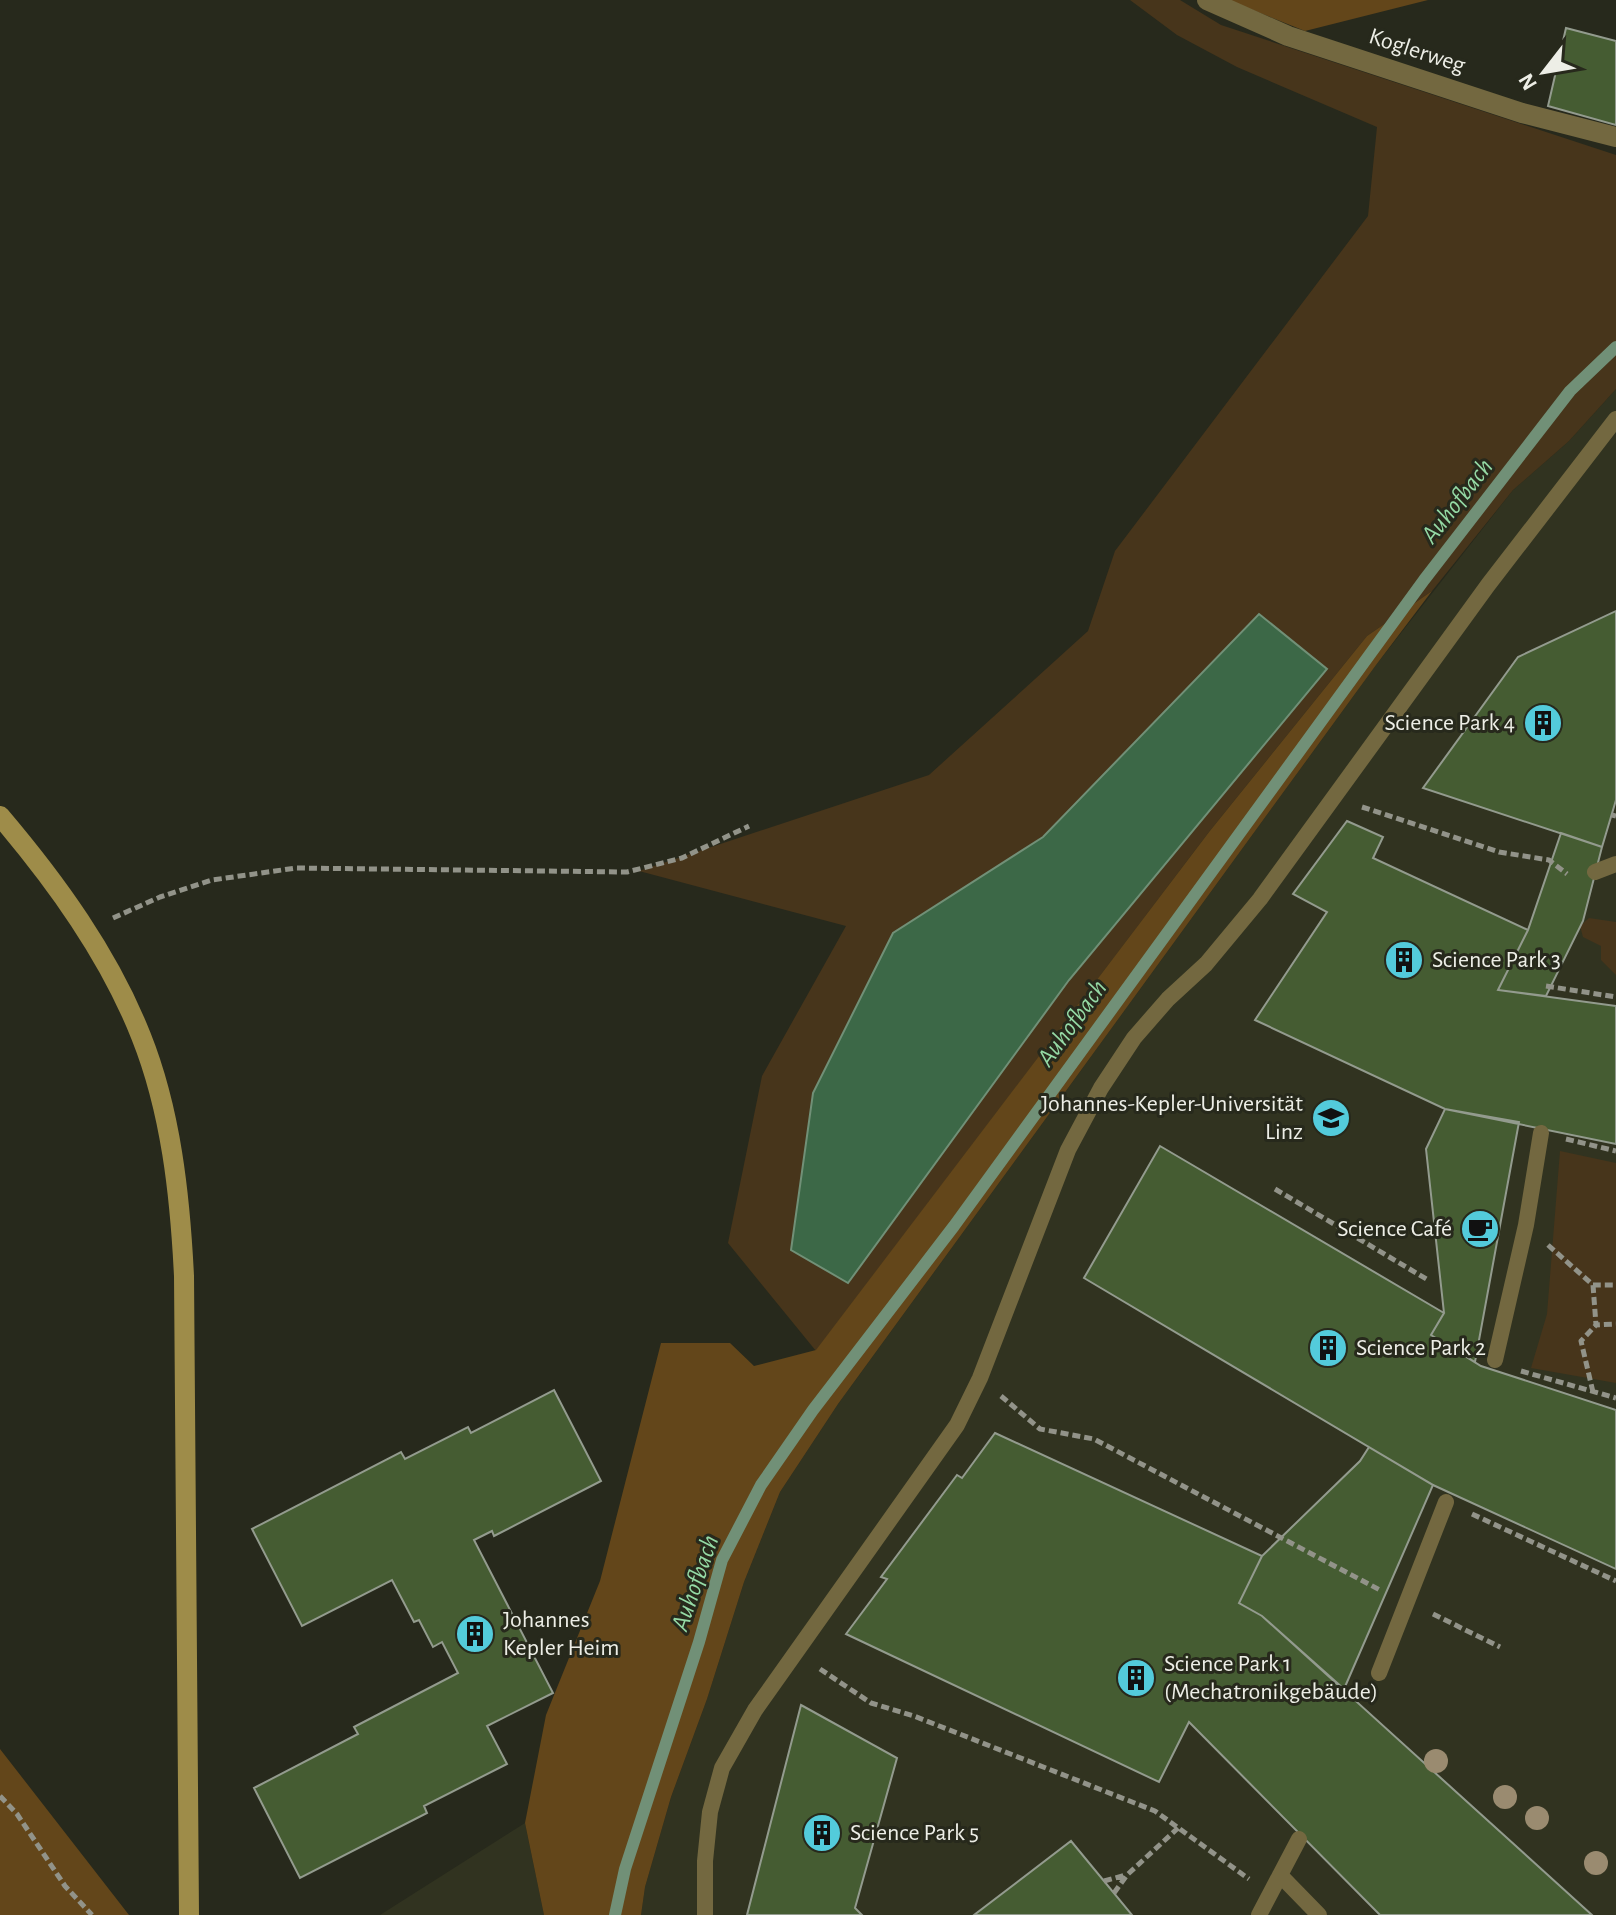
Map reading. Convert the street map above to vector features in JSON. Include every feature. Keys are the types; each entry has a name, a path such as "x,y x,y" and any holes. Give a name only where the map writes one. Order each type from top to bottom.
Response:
{"street":[{"name":"Koglerweg","path":"1207,0 1288,36 1522,113 1616,137"},
{"path":"0,816 88,933 126,999 147,1052 166,1122 181,1221 185,1291 189,1910"}],"lane":[{"path":"705,1915 705,1861 710,1812 722,1768 755,1710 957,1425 980,1378 1068,1150 1101,1088 1134,1038 1168,999 1206,964 1260,899 1488,585 1616,419"},
{"path":"1595,872 1616,864"},
{"path":"1495,1360 1526,1225 1541,1133"},
{"path":"1379,1673 1446,1502"},
{"path":"1259,1915 1299,1839"},
{"path":"1280,1875 1319,1915"}],"path":[{"path":"1357,805 1499,852 1549,860 1575,880"},
{"path":"88,933 160,897 212,880 296,868 627,872 682,858 749,826"},
{"path":"1546,986 1616,997"},
{"path":"1598,1147 1616,1151"},
{"path":"1275,1189 1428,1280"},
{"path":"1526,1225 1593,1285 1616,1285"},
{"path":"1593,1285 1596,1325"},
{"path":"1593,1392 1581,1341 1596,1325 1616,1324"},
{"path":"1527,1374 1616,1398"},
{"path":"1012,1405 1040,1429 1094,1439 1407,1604 1500,1647"},
{"path":"1489,1521 1616,1581"},
{"path":"835,1678 871,1703 914,1716 1155,1811 1270,1894"},
{"path":"0,1796 17,1814 65,1886 92,1915"},
{"path":"1114,1893 1127,1875 1178,1828"},
{"path":"1104,1881 1127,1875"}],"shaded area":[{"path":"1130,0 1180,0 1221,25 1616,155 1616,389 1569,441 1513,490 1432,591 1367,636 1209,832 816,1351 728,1243 762,1076 846,926 639,871 929,775 1088,631 1115,551 1368,216 1377,127 1237,67 1177,35"},
{"path":"1228,0 1428,0 1305,31"},
{"name":"Johannes-Kepler-Universität Linz","path":"1616,389 1616,1915 641,1915 645,1887 671,1797 707,1699 744,1582 780,1492 838,1404 1376,665 1513,490 1569,441"},
{"path":"1432,591 838,1404 780,1492 744,1582 707,1699 671,1797 645,1887 641,1915 544,1915 525,1823 546,1715 600,1581 661,1343 730,1343 754,1366 816,1350 1209,832 1367,636"},
{"path":"1259,614 1327,669 1069,980 848,1283 791,1250 813,1093 893,933 1043,837"},
{"path":"1589,918 1616,922 1616,975 1601,960 1601,946 1583,937 1580,926"},
{"path":"1560,1151 1616,1163 1616,1383 1531,1368 1547,1314"},
{"path":"0,1749 129,1915 0,1915"},
{"path":"525,1823 544,1915 380,1915"}],"building":[{"path":"1566,28 1616,41 1616,125 1548,106"},
{"name":"Science Park 4","path":"1616,611 1616,800 1602,847 1423,788 1518,657"},
{"name":"Science Park 3","path":"1347,821 1383,837 1373,858 1528,930 1498,990 1616,1006 1616,1144 1445,1109 1255,1020 1327,912 1293,894"},
{"path":"1561,833 1602,847 1583,921 1546,996 1498,990 1528,930"},
{"path":"1445,1109 1519,1122 1475,1362 1431,1335 1444,1313 1426,1149"},
{"name":"Science Park 2","path":"1160,1146 1444,1313 1431,1335 1481,1366 1616,1410 1616,1569 1433,1485 1084,1278"},
{"name":"Johannes Kepler Heim","path":"554,1390 601,1481 494,1536 492,1531 474,1540 553,1693 487,1726 507,1764 424,1806 427,1813 300,1878 254,1788 358,1734 354,1727 458,1673 442,1642 433,1647 419,1620 414,1622 392,1580 302,1626 252,1529 401,1452 405,1459 468,1427 471,1433"},
{"name":"Science Park 1 (Mechatronikgebäude)","path":"995,1433 1262,1556 1239,1603 1262,1616 1592,1915 1380,1915 1189,1722 1159,1782 846,1634 887,1579 881,1577 957,1475 962,1478"},
{"path":"1369,1447 1433,1485 1344,1689 1262,1616 1239,1603 1262,1556 1360,1461"},
{"name":"Science Park 5","path":"801,1705 897,1758 855,1908 862,1915 747,1915"},
{"name":"Science Park 5","path":"1071,1841 1132,1915 974,1915"}],"waterway":[{"name":"Auhofbach","path":"615,1915 625,1869 699,1642 722,1560 761,1485 813,1410 954,1226 1424,580 1570,391 1616,347"}],"place":[{"name":"Science Park 4","path":"1543,723"},
{"name":"Science Park 3","path":"1404,960"},
{"name":"Johannes-Kepler-Universität Linz","path":"1331,1118"},
{"name":"Science Café","path":"1480,1229"},
{"name":"Science Park 2","path":"1328,1348"},
{"name":"Johannes Kepler Heim","path":"475,1634"},
{"name":"Science Park 1 (Mechatronikgebäude)","path":"1136,1678"},
{"name":"Science Park 5","path":"822,1833"}]}
